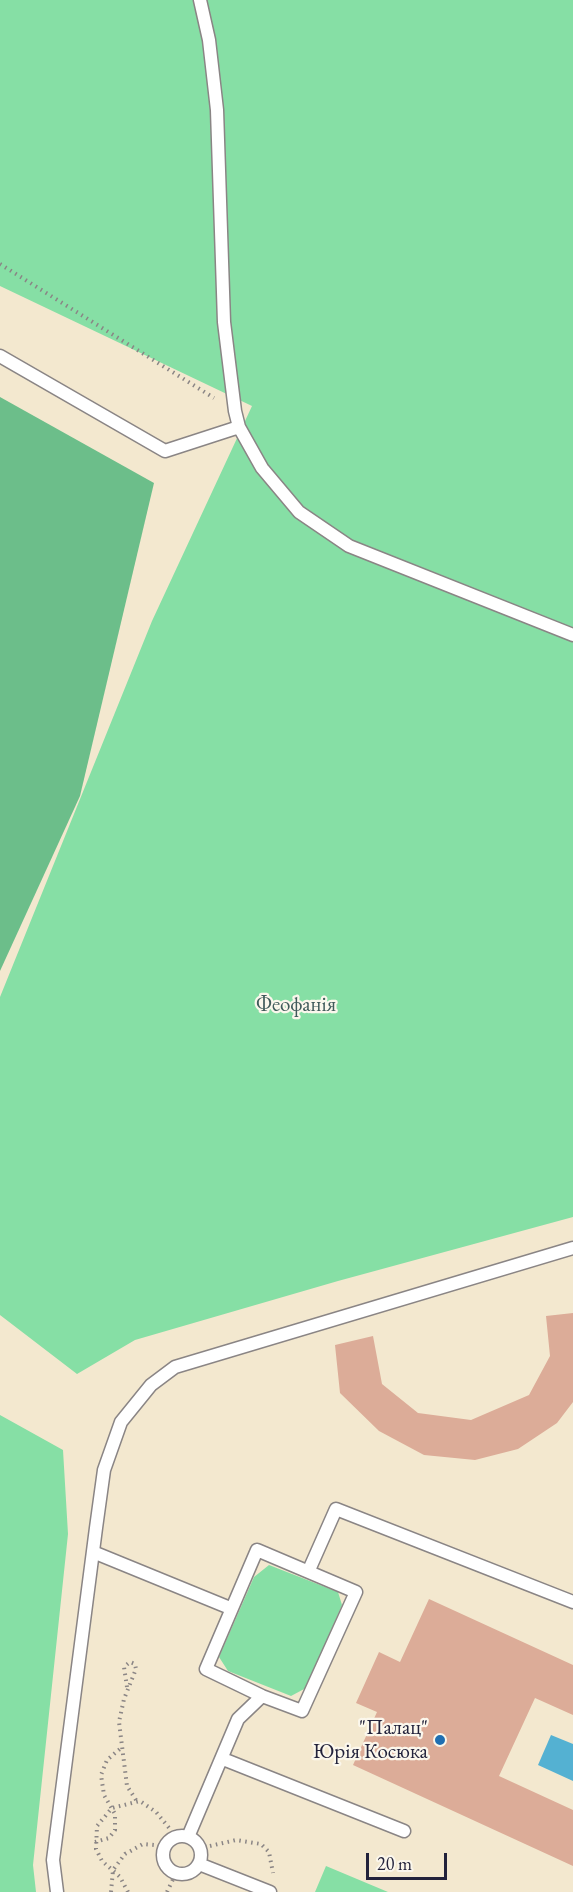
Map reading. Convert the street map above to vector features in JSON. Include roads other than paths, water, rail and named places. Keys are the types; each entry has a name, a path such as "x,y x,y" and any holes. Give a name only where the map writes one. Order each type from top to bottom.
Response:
{"lane":[{"path":"200,0 209,40 217,110 224,322 235,411 239,427 262,468 299,512 349,546 573,635"},
{"path":"0,356 165,452 239,427"},
{"path":"57,1892 53,1860 104,1470 121,1422 151,1385 175,1367 573,1248"},
{"path":"309,1570 336,1509 573,1602"},
{"path":"257,1550 309,1570 356,1592 302,1711 262,1696 206,1669 230,1608 257,1550"},
{"path":"93,1552 230,1608"},
{"path":"182,1837 198,1845 200,1857 191,1872 176,1873 165,1862 165,1846 182,1837 223,1759 238,1719 262,1696"},
{"path":"223,1759 404,1830"},
{"path":"200,1857 269,1892"}],"water":[{"path":"551,1735 573,1744 573,1781 538,1765"}],"place":[{"name":"\"Палац\" Юрія Косюка","path":"440,1740"}],"park label":[{"name":"Феофанія","path":"296,1005"}]}
